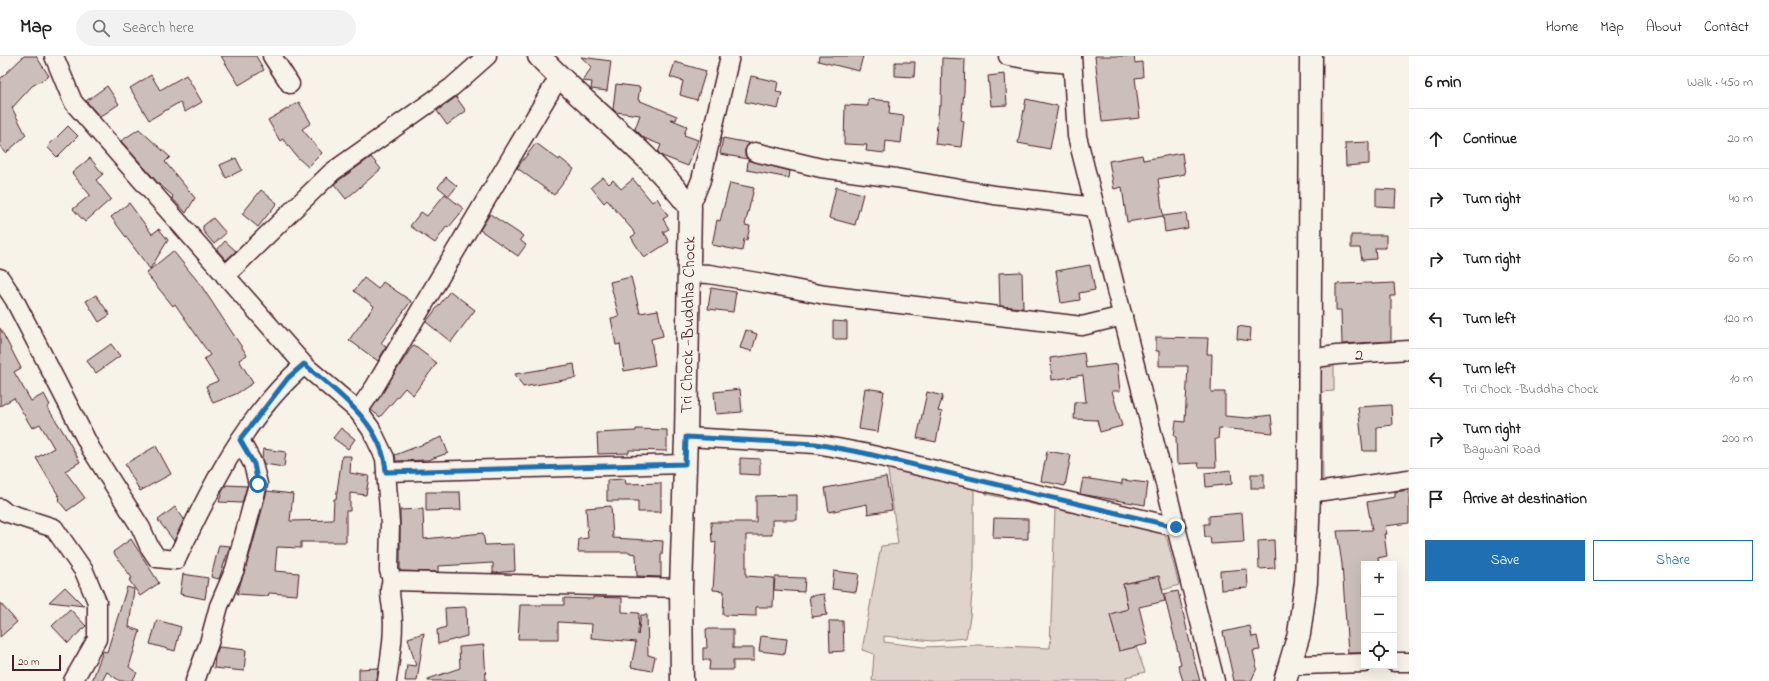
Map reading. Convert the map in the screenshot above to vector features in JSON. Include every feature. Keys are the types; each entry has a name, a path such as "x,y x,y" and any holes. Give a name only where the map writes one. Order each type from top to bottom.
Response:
{"street":[{"path":"54,56 73,102 304,364 358,410 371,429 386,458 390,523 390,570 392,581 390,585 393,612 392,641 387,681"},
{"path":"272,56 290,84"},
{"path":"225,276 332,172 452,87 487,56"},
{"path":"540,56 559,77 643,154 671,183 690,207 701,180 730,56"},
{"path":"1008,56 1037,61 1072,60 1077,136 1216,681"},
{"path":"1288,672 1299,634 1306,582 1309,493 1311,56"},
{"path":"358,410 374,388 559,77"},
{"path":"755,152 821,168 896,178 994,195 1095,207"},
{"name":"Tri Chock -Buddha Chock","path":"682,681 681,588 686,437 690,207"},
{"path":"688,273 709,274 825,295 1082,326 1123,316"},
{"path":"0,278 14,299 91,450 141,528 149,546 157,558 176,560 226,461 240,440 288,378 304,364"},
{"name":"2","path":"1309,360 1337,355 1409,350"},
{"path":"686,437 823,445 872,455 1176,527"},
{"path":"194,681 209,643 219,606 235,569 258,484 254,464 240,440"},
{"path":"386,472 685,464"},
{"path":"1309,493 1409,479"},
{"path":"0,508 5,512 54,528 84,571 98,602 97,639 73,681"},
{"path":"392,581 681,588"},
{"path":"1397,662 1409,662"},
{"path":"1288,672 1300,665 1361,663"}],"shaded area":[{"path":"1323,363 1334,363 1334,391 1322,392 1323,486 1320,489 1318,368"},
{"path":"887,464 974,487 974,569 970,617 966,638 932,641 884,636 884,642 923,647 978,645 1050,648 1055,509 986,494 985,486 1163,532 1167,539 1179,585 1163,590 1159,576 1123,584 1128,609 1111,614 1119,651 1136,647 1145,672 1126,677 1127,681 872,681 874,654 862,650 881,546 898,544"}],"building":[{"path":"24,56 36,56 49,76 32,86 12,108 26,135 6,153 0,146 0,79"},
{"path":"221,56 256,56 264,70 239,85"},
{"path":"819,56 863,56 859,71 818,61"},
{"path":"1095,56 1134,56 1135,63 1142,62 1143,77 1135,78 1140,118 1102,122"},
{"path":"581,57 611,61 607,91 591,89 592,82 582,81 592,67"},
{"path":"942,58 965,59 961,120 964,121 961,147 935,144 939,106 941,106"},
{"path":"675,62 706,71 697,100 680,95 683,81 670,77"},
{"path":"895,62 915,62 914,77 895,76"},
{"path":"1005,74 1007,105 991,106 988,76"},
{"path":"151,75 160,90 186,75 202,102 185,112 180,102 149,120 130,88"},
{"path":"751,76 778,82 776,92 782,93 778,109 745,102"},
{"path":"616,84 640,87 638,100 677,116 676,120 670,119 687,126 684,135 698,140 688,166 662,156 658,152 661,145 644,138 635,129 640,115 616,112 613,109"},
{"path":"107,86 119,104 100,117 86,101"},
{"path":"456,97 466,111 447,125 437,111"},
{"path":"868,99 890,101 889,114 904,116 901,143 886,141 885,153 866,151 867,145 844,144 845,105 868,106"},
{"path":"1026,99 1058,106 1050,149 1018,143"},
{"path":"299,102 311,123 302,129 322,153 308,167 297,157 283,139 280,141 268,120"},
{"path":"68,126 78,136 57,157 47,147"},
{"path":"139,129 170,157 165,162 195,198 186,213 172,198 173,196 158,183 121,141"},
{"path":"723,138 749,143 745,150 745,155 748,159 720,154"},
{"path":"1369,142 1369,164 1346,166 1345,143"},
{"path":"536,143 574,169 554,195 517,168"},
{"path":"1182,153 1185,174 1158,179 1163,216 1127,222 1122,187 1114,189 1109,161 1142,155 1143,160"},
{"path":"371,157 381,169 346,199 334,184"},
{"path":"90,158 103,174 96,180 111,199 85,222 73,209 90,195 72,173"},
{"path":"236,158 242,170 226,178 220,165"},
{"path":"748,160 790,171 789,178 747,170"},
{"path":"446,177 457,186 449,196 438,187"},
{"path":"603,177 609,184 613,180 621,189 633,179 652,202 657,198 668,216 663,219 669,229 663,232 669,242 644,258 631,237 636,234 607,200 604,203 591,187"},
{"path":"730,183 754,188 745,225 750,226 747,240 744,239 742,251 712,245 717,220 720,221"},
{"path":"836,187 863,194 855,225 829,218"},
{"path":"1376,189 1396,190 1395,207 1376,206"},
{"path":"261,190 277,203 258,227 242,214"},
{"path":"445,194 464,209 449,227 447,226 435,243 410,226 421,212 427,216"},
{"path":"129,203 152,234 159,229 168,240 150,269 111,217"},
{"path":"1186,213 1188,228 1165,232 1163,216"},
{"path":"490,214 523,236 520,240 526,245 518,256 480,230"},
{"path":"213,218 226,233 214,244 203,231 203,226"},
{"path":"1351,235 1386,235 1386,248 1375,248 1376,259 1362,260 1360,248 1351,248"},
{"path":"225,241 236,251 226,260 217,250"},
{"path":"173,251 200,284 247,355 239,360 253,383 236,394 213,403 206,386 218,381 204,359 210,355 175,304 173,306 146,273"},
{"path":"1090,265 1095,290 1079,293 1080,300 1061,303 1056,271"},
{"path":"1022,272 1023,308 1000,306 999,273"},
{"path":"631,277 640,313 658,310 663,336 651,339 655,365 624,371 620,344 616,345 611,318 619,317 610,282"},
{"path":"364,278 378,289 383,282 411,301 381,343 386,347 378,361 349,340 374,306 354,291"},
{"path":"1394,283 1395,296 1391,296 1391,341 1342,344 1341,310 1336,310 1336,284"},
{"path":"711,288 736,292 733,312 708,309"},
{"path":"450,291 475,310 451,342 426,322"},
{"path":"96,295 110,315 99,322 86,301"},
{"path":"833,321 847,322 847,339 833,339"},
{"path":"1238,326 1251,328 1250,341 1237,339"},
{"path":"0,328 21,368 14,372 31,401 44,394 50,405 47,407 64,433 80,462 65,471 85,498 67,511 58,500 60,498 36,458 54,448 40,424 32,428 14,398 0,406"},
{"path":"746,330 757,334 752,351 740,348"},
{"path":"1156,337 1208,338 1207,354 1212,354 1211,392 1225,392 1225,416 1248,418 1271,415 1273,433 1219,428 1218,439 1215,439 1216,467 1199,467 1198,463 1177,464 1176,437 1174,436 1176,421 1185,422 1188,366 1159,366 1159,351 1156,351"},
{"path":"111,344 120,356 96,373 87,361"},
{"path":"413,345 437,363 413,395 405,388 380,417 371,410"},
{"path":"1084,353 1086,368 1117,364 1120,391 1112,391 1122,426 1100,432 1097,420 1074,419 1075,402 1086,402 1083,375 1052,380 1050,358"},
{"path":"574,364 576,378 523,387 515,374"},
{"path":"865,388 884,391 878,432 859,429"},
{"path":"740,389 742,412 716,414 714,392"},
{"path":"927,392 943,396 938,411 942,412 936,442 917,438"},
{"path":"1391,405 1392,425 1377,427 1377,451 1363,451 1358,407"},
{"path":"341,428 355,439 348,449 333,438"},
{"path":"636,429 667,430 667,451 629,450 629,453 598,454 597,433 636,431"},
{"path":"442,437 448,453 428,460 396,461 395,455"},
{"path":"156,446 171,474 140,491 125,464"},
{"path":"263,449 286,452 284,467 264,464 262,459"},
{"path":"1047,451 1071,455 1065,486 1041,481"},
{"path":"342,456 351,456 350,473 369,476 366,495 350,493 350,511 346,511 346,542 301,542 301,548 277,547 275,571 299,573 297,595 269,593 268,596 237,594 252,547 267,491 293,494 290,521 333,520 334,499 336,499"},
{"path":"740,458 760,459 760,475 740,474"},
{"path":"1231,470 1232,484 1206,487 1205,473"},
{"path":"1251,474 1264,474 1264,488 1251,488"},
{"path":"886,477 892,510 868,514 867,504 829,512 825,488"},
{"path":"1083,478 1122,484 1122,480 1148,483 1145,505 1080,494"},
{"path":"625,479 626,484 661,483 661,512 638,512 638,501 607,501 607,480"},
{"path":"226,485 247,486 242,503 219,502"},
{"path":"1409,490 1409,523 1385,526 1387,534 1384,534 1387,556 1378,558 1378,561 1361,561 1361,653 1348,653 1342,564 1337,531 1372,530 1367,502 1395,497 1395,492"},
{"path":"426,492 460,492 461,510 426,511"},
{"path":"797,495 797,520 772,520 772,535 746,535 746,576 774,578 773,607 756,607 756,616 723,615 724,591 713,590 716,542 712,543 711,522 756,522 756,496"},
{"path":"611,506 613,538 663,541 661,555 661,577 637,576 636,554 630,552 578,552 579,539 588,538 586,508"},
{"path":"175,507 184,519 174,541 158,520"},
{"path":"423,509 424,539 483,533 485,545 514,544 515,571 493,573 493,563 438,566 438,572 400,571 400,510"},
{"path":"1242,513 1244,542 1211,544 1210,537 1205,537 1204,524 1209,524 1209,516"},
{"path":"994,518 1028,519 1028,539 993,538"},
{"path":"131,539 159,583 140,596 129,580 132,578 113,552"},
{"path":"1274,540 1275,568 1259,569 1258,541"},
{"path":"219,545 230,546 219,579 211,577"},
{"path":"1247,569 1248,588 1221,590 1220,571"},
{"path":"834,571 859,574 856,592 832,589"},
{"path":"183,574 208,578 205,599 180,594"},
{"path":"1159,576 1165,601 1139,607 1148,644 1119,651 1110,614 1128,609 1123,584"},
{"path":"775,577 805,578 804,592 774,590"},
{"path":"65,587 84,606 49,602"},
{"path":"127,587 134,589 129,627 140,631 129,667 137,673 132,681 120,681 107,672 102,681 92,681 103,651 107,652"},
{"path":"1178,591 1200,681 1183,681 1178,665 1181,664 1164,594"},
{"path":"824,594 827,615 812,617 809,596"},
{"path":"593,597 622,598 622,612 639,613 638,635 641,615 647,615 648,655 655,657 652,671 631,667 636,642 591,638 592,624 558,622 558,639 518,639 520,605 564,605 564,598 593,599"},
{"path":"0,603 17,622 0,637"},
{"path":"466,607 467,636 438,644 437,630 446,627 445,608"},
{"path":"70,609 86,626 68,643 52,626"},
{"path":"157,620 181,627 175,651 150,644"},
{"path":"829,621 843,621 844,651 830,652"},
{"path":"1250,626 1252,637 1257,636 1260,650 1253,651 1257,668 1251,681 1234,681 1223,632"},
{"path":"706,629 733,629 733,648 754,648 754,661 733,661 733,670 709,670 710,660 703,660 703,648 707,648"},
{"path":"424,633 417,681 405,681 407,665 416,666 408,638"},
{"path":"761,636 787,639 785,654 759,651"},
{"path":"484,645 486,681 428,681 428,679 460,668 459,647"},
{"path":"219,647 246,650 244,671 214,668 215,656"},
{"path":"378,668 377,681 359,681 359,669"}],"route":[{"path":"258,484 254,464 240,440 251,423 288,378 304,364 358,410 371,429 386,458 386,472 685,464 686,437 816,444 864,453 977,479 1176,527"}]}
